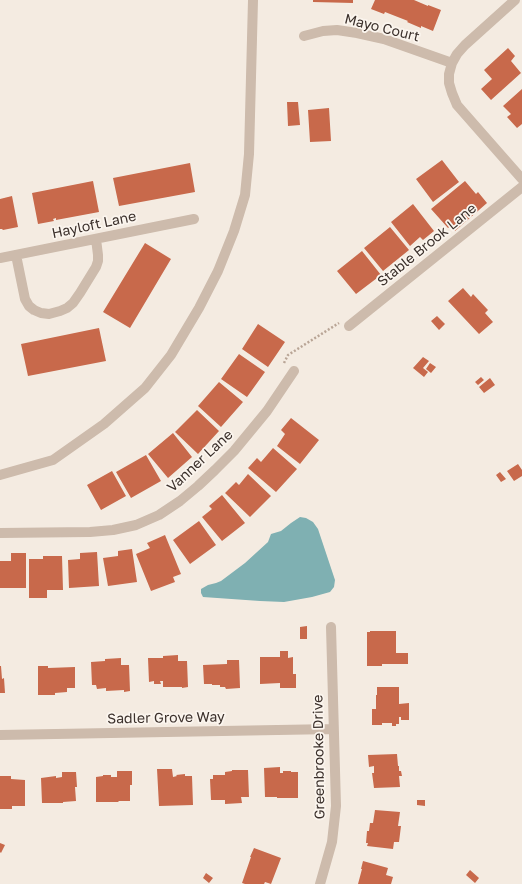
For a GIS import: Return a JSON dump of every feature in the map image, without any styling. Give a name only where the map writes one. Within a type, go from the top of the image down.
[{"type":"street","points":[[0,475],[53,460],[104,424],[145,388],[171,355],[199,308],[218,271],[234,231],[245,194],[249,154],[253,0]]},
{"type":"street","points":[[515,0],[457,54],[452,63],[450,83],[457,105],[522,179]]},
{"type":"street","name":"Mayo Court","points":[[304,36],[322,31],[338,30],[357,33],[384,40],[452,63]]},
{"type":"street","name":"Stable Brook Lane","points":[[350,326],[522,187]]},
{"type":"street","name":"Hayloft Lane","points":[[0,258],[194,219]]},
{"type":"street","points":[[16,255],[25,299],[29,306],[41,313],[49,314],[60,312],[68,308],[73,303],[96,267],[98,261],[96,239]]},
{"type":"street","name":"Vanner Lane","points":[[0,534],[114,530],[136,525],[158,515],[180,501],[198,486],[234,451],[268,411],[294,371]]},
{"type":"street","name":"Greenbrooke Drive","points":[[320,884],[332,842],[336,806],[331,627]]},
{"type":"street","name":"Sadler Grove Way","points":[[0,735],[333,729]]},
{"type":"path","points":[[294,371],[283,364],[288,355],[341,321],[350,326]]},
{"type":"water","points":[[300,517],[306,518],[313,522],[318,529],[335,580],[334,587],[330,592],[284,602],[203,597],[201,589],[221,581],[245,563],[268,542],[271,534],[281,531]]},
{"type":"building","points":[[313,0],[353,0],[353,3],[313,2]]},
{"type":"building","points":[[375,0],[414,0],[441,10],[433,31],[421,26],[421,28],[385,12],[384,14],[371,9]]},
{"type":"building","points":[[508,48],[515,56],[511,61],[521,73],[491,100],[481,89],[492,79],[484,70]]},
{"type":"building","points":[[522,89],[522,124],[517,128],[507,117],[511,114],[503,106]]},
{"type":"building","points":[[287,102],[298,102],[300,125],[288,126]]},
{"type":"building","points":[[329,108],[331,141],[310,142],[308,110]]},
{"type":"building","points":[[442,160],[459,182],[433,202],[416,179]]},
{"type":"building","points":[[190,163],[195,192],[119,206],[113,178]]},
{"type":"building","points":[[93,181],[99,212],[56,220],[56,218],[53,219],[54,221],[38,224],[32,193]]},
{"type":"building","points":[[465,181],[476,194],[478,192],[487,203],[455,231],[451,226],[448,228],[431,209]]},
{"type":"building","points":[[12,196],[18,227],[3,230],[0,229],[0,199]]},
{"type":"building","points":[[413,204],[434,231],[423,240],[420,237],[410,246],[391,222]]},
{"type":"building","points":[[390,227],[409,250],[383,271],[364,248]]},
{"type":"building","points":[[145,243],[171,259],[130,328],[103,312]]},
{"type":"building","points":[[362,251],[381,275],[356,294],[337,271]]},
{"type":"building","points":[[463,288],[471,297],[473,294],[488,310],[485,313],[493,322],[479,334],[448,301]]},
{"type":"building","points":[[437,316],[445,324],[439,330],[431,321]]},
{"type":"building","points":[[258,324],[285,342],[268,367],[242,349]]},
{"type":"building","points":[[99,328],[106,361],[28,376],[21,344]]},
{"type":"building","points":[[239,354],[265,372],[247,397],[221,379]]},
{"type":"building","points":[[423,357],[429,361],[423,368],[428,372],[424,377],[413,368]]},
{"type":"building","points":[[430,363],[436,367],[431,373],[426,369]]},
{"type":"building","points":[[481,377],[484,380],[478,385],[475,382]]},
{"type":"building","points":[[490,378],[495,385],[484,393],[479,387]]},
{"type":"building","points":[[219,382],[243,402],[221,427],[198,406]]},
{"type":"building","points":[[197,410],[219,431],[198,454],[175,432]]},
{"type":"building","points":[[291,418],[319,440],[300,464],[277,446],[285,434],[281,430]]},
{"type":"building","points":[[173,433],[192,457],[168,478],[148,454]]},
{"type":"building","points":[[273,448],[297,469],[276,492],[248,468],[257,458],[261,462]]},
{"type":"building","points":[[146,455],[161,481],[131,498],[116,472]]},
{"type":"building","points":[[518,464],[522,470],[522,476],[514,481],[507,471]]},
{"type":"building","points":[[112,471],[126,496],[101,510],[87,485]]},
{"type":"building","points":[[500,472],[506,479],[501,482],[496,475]]},
{"type":"building","points":[[248,474],[271,496],[250,517],[225,493],[236,482],[239,485]]},
{"type":"building","points":[[222,495],[245,523],[222,541],[202,517],[212,509],[209,506]]},
{"type":"building","points":[[199,521],[216,545],[190,564],[173,540]]},
{"type":"building","points":[[165,535],[181,574],[173,577],[175,582],[151,591],[136,554],[150,548],[147,543]]},
{"type":"building","points":[[132,549],[137,582],[108,586],[103,558],[118,556],[118,551]]},
{"type":"building","points":[[97,552],[99,586],[69,588],[68,560],[80,559],[80,553]]},
{"type":"building","points":[[11,553],[26,553],[26,588],[0,588],[0,561],[11,561]]},
{"type":"building","points":[[43,556],[62,556],[63,590],[47,590],[47,598],[29,598],[29,559],[43,559]]},
{"type":"building","points":[[307,626],[307,639],[300,639],[300,627]]},
{"type":"building","points":[[396,631],[396,653],[408,653],[408,664],[382,664],[382,666],[367,666],[367,632]]},
{"type":"building","points":[[280,651],[288,651],[288,658],[293,657],[293,674],[296,674],[296,688],[280,688],[280,683],[260,684],[260,657],[280,657]]},
{"type":"building","points":[[178,655],[178,661],[187,661],[188,687],[163,687],[163,681],[160,681],[161,684],[154,684],[154,681],[149,682],[148,658],[163,658],[163,656]]},
{"type":"building","points":[[121,658],[121,665],[129,665],[130,691],[106,691],[106,688],[97,689],[96,685],[92,685],[91,662]]},
{"type":"building","points":[[227,660],[239,660],[240,688],[226,689],[225,687],[220,687],[220,685],[204,684],[203,665],[227,664]]},
{"type":"building","points":[[0,666],[2,679],[4,678],[5,693],[0,693]]},
{"type":"building","points":[[38,666],[48,666],[48,668],[75,667],[75,688],[67,688],[67,692],[55,693],[55,695],[38,695]]},
{"type":"building","points":[[377,687],[399,687],[399,704],[409,703],[409,720],[401,720],[401,717],[399,717],[399,724],[396,724],[396,726],[392,726],[392,723],[372,725],[372,709],[376,709]]},
{"type":"building","points":[[397,754],[399,771],[401,771],[402,776],[399,776],[400,787],[374,788],[372,773],[374,773],[374,766],[369,767],[368,755]]},
{"type":"building","points":[[280,767],[280,773],[283,773],[283,771],[298,772],[298,798],[265,797],[264,768]]},
{"type":"building","points":[[157,769],[172,769],[173,777],[177,776],[176,775],[185,774],[185,776],[192,776],[193,805],[159,806]]},
{"type":"building","points":[[232,770],[248,770],[249,797],[241,797],[242,803],[225,804],[225,800],[211,800],[210,779],[213,779],[213,775],[225,775],[225,772]]},
{"type":"building","points":[[117,771],[132,771],[130,801],[96,802],[96,777],[111,775],[111,777],[117,777]]},
{"type":"building","points":[[62,772],[76,772],[76,801],[63,803],[42,803],[41,778],[56,776],[56,778],[62,777]]},
{"type":"building","points":[[0,776],[11,776],[11,779],[25,780],[25,806],[12,806],[12,809],[0,809]]},
{"type":"building","points":[[417,800],[425,800],[425,806],[417,805]]},
{"type":"building","points":[[375,810],[400,812],[398,826],[401,826],[399,842],[394,842],[393,849],[367,846],[367,831],[369,831],[370,823],[373,823]]},
{"type":"building","points":[[0,843],[5,845],[1,853],[0,852]]},
{"type":"building","points":[[254,848],[281,858],[271,884],[265,882],[264,884],[242,883]]},
{"type":"building","points":[[363,861],[388,868],[386,875],[393,877],[391,884],[358,884]]},
{"type":"building","points":[[470,870],[479,878],[475,883],[466,875]]},
{"type":"building","points":[[206,873],[213,878],[209,883],[203,878]]}]
